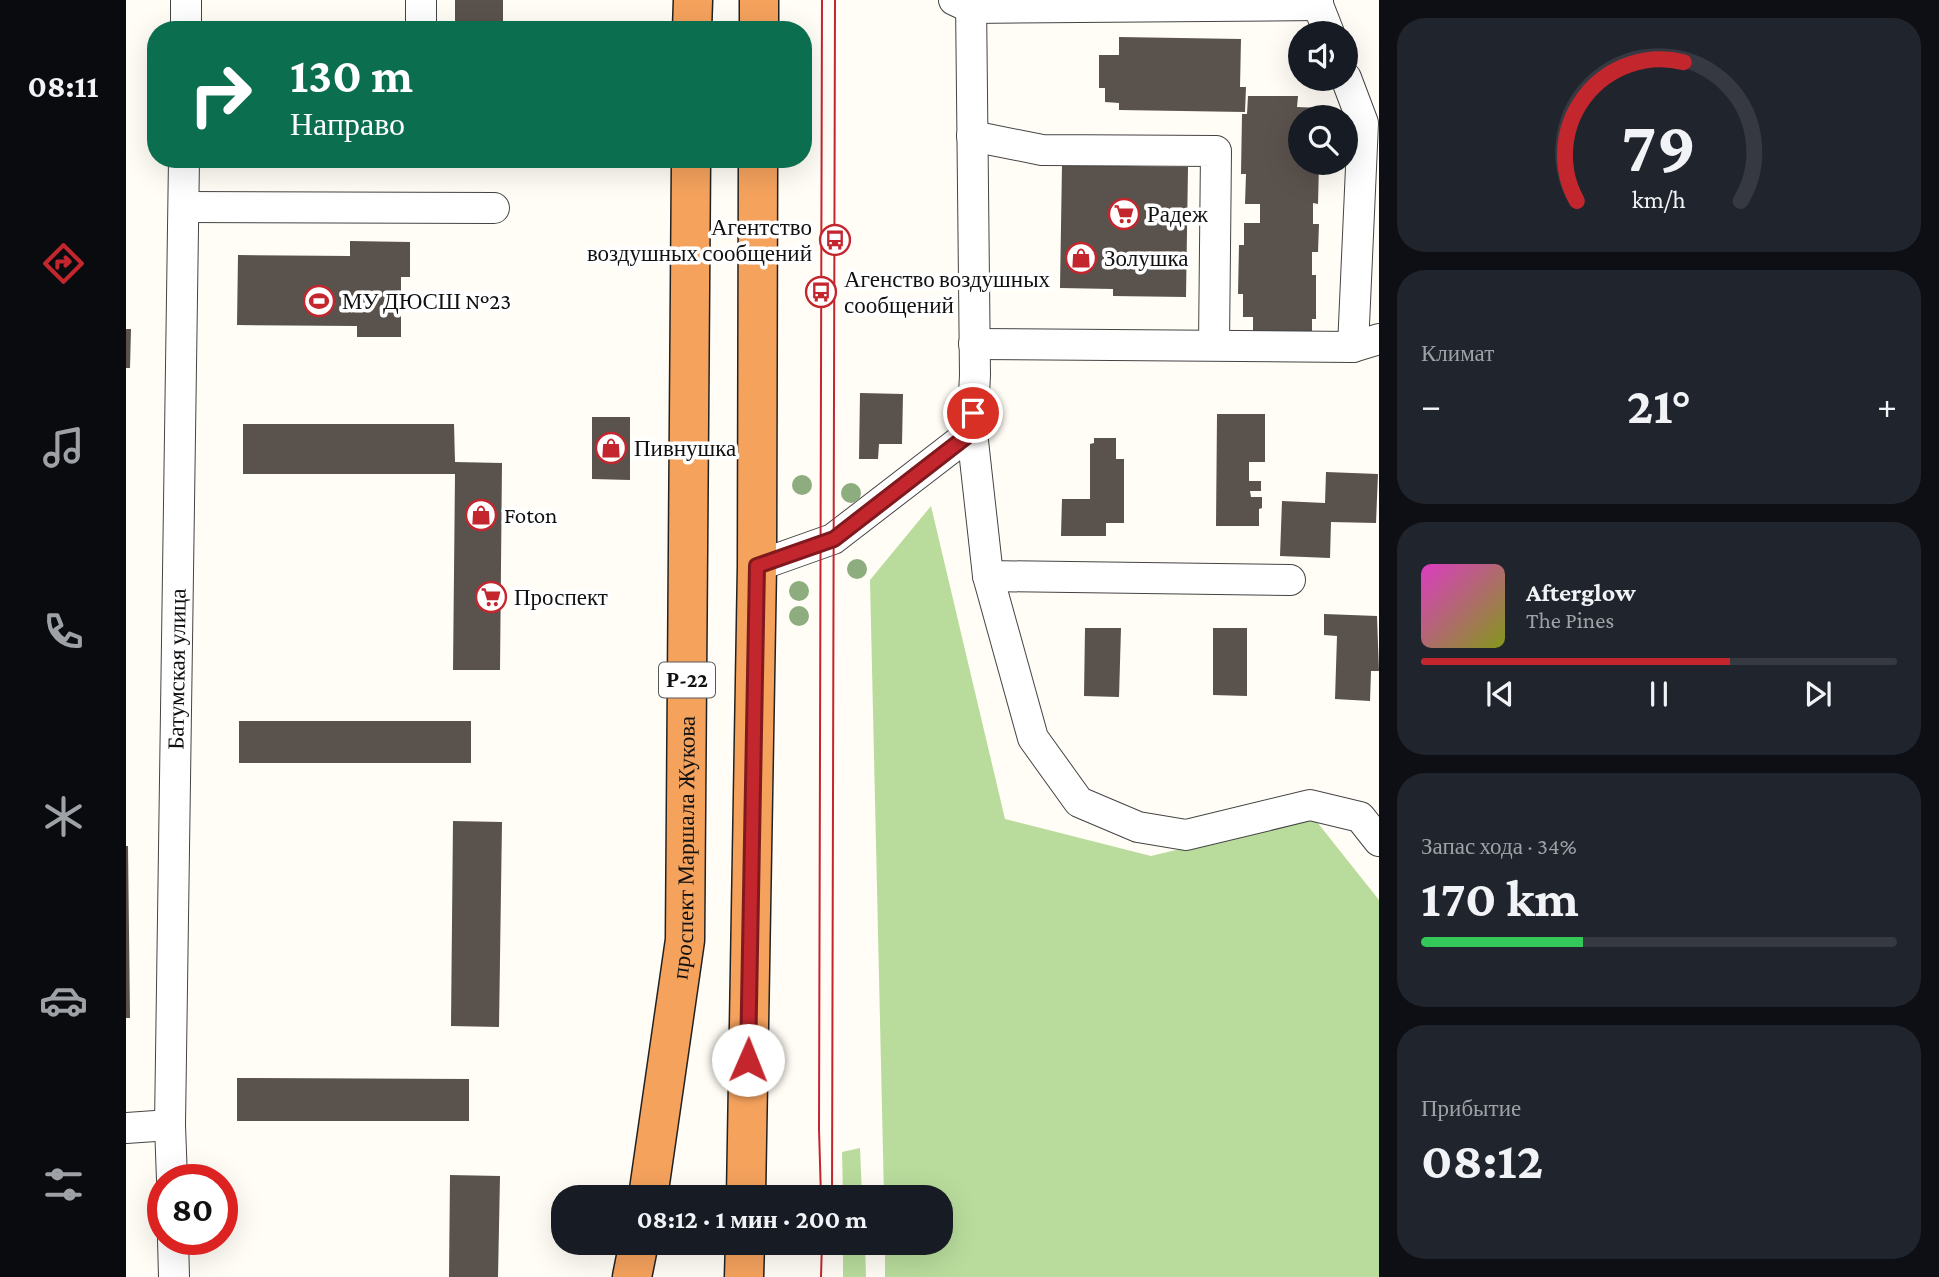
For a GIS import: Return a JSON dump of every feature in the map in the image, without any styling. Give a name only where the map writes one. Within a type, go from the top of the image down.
[{"type":"highway","points":[[692,21],[693,0]]},
{"type":"highway","points":[[759,0],[759,21]]},
{"type":"highway","name":"проспект Маршала Жукова","points":[[650,1185],[685,940],[691,168]]},
{"type":"highway","points":[[746,1185],[757,566],[758,168]]},
{"type":"highway","points":[[632,1277],[636,1255]]},
{"type":"highway","points":[[744,1277],[745,1255]]},
{"type":"street","points":[[186,21],[187,0]]},
{"type":"street","points":[[421,0],[421,21]]},
{"type":"street","points":[[1325,21],[1318,2],[965,3],[972,136],[972,432],[988,576],[1033,738],[1079,802],[1138,827],[1186,835],[1310,805],[1360,817],[1379,841]]},
{"type":"street","points":[[974,344],[1366,343],[1363,122],[1351,91]]},
{"type":"street","points":[[972,136],[1042,150],[1216,151],[1214,345]]},
{"type":"street","name":"Батумская улица","points":[[171,1164],[184,168]]},
{"type":"street","points":[[184,207],[494,208]]},
{"type":"street","points":[[757,566],[834,539],[972,432]]},
{"type":"street","points":[[988,576],[1290,580]]},
{"type":"street","points":[[126,1128],[170,1125]]},
{"type":"street","points":[[173,1255],[174,1277]]},
{"type":"green space","points":[[931,506],[1005,819],[1151,856],[1313,817],[1379,900],[1379,1277],[885,1277],[885,1255],[953,1255],[953,1185],[884,1185],[870,580]]},
{"type":"green space","points":[[860,1148],[862,1185],[843,1185],[842,1152]]},
{"type":"green space","points":[[843,1255],[865,1255],[866,1277],[843,1277]]},
{"type":"building","points":[[455,0],[503,0],[503,21],[455,21]]},
{"type":"building","points":[[1119,37],[1241,39],[1240,87],[1246,87],[1245,112],[1119,110],[1119,103],[1105,102],[1105,88],[1099,88],[1099,55],[1119,55]]},
{"type":"building","points":[[1248,96],[1298,96],[1297,105],[1288,105],[1288,175],[1319,175],[1318,204],[1313,203],[1313,224],[1319,224],[1318,252],[1312,252],[1312,275],[1316,275],[1316,319],[1312,319],[1312,332],[1253,331],[1253,317],[1243,317],[1243,294],[1238,294],[1239,245],[1244,245],[1244,223],[1260,223],[1260,204],[1245,204],[1246,174],[1241,174],[1242,114],[1247,114]]},
{"type":"building","name":"Радеж","points":[[1062,165],[1188,167],[1186,297],[1113,296],[1113,289],[1060,288]]},
{"type":"building","name":"МУ ДЮСШ №23","points":[[350,241],[410,242],[410,277],[401,277],[401,337],[357,337],[357,326],[237,325],[238,255],[350,256]]},
{"type":"building","points":[[126,329],[131,329],[130,368],[126,368]]},
{"type":"building","points":[[860,393],[903,394],[902,444],[879,444],[878,459],[859,459]]},
{"type":"building","points":[[1217,414],[1265,414],[1265,462],[1249,462],[1249,481],[1261,481],[1261,491],[1250,491],[1251,497],[1262,497],[1259,526],[1216,526]]},
{"type":"building","name":"Пивнушка","points":[[592,417],[630,417],[630,480],[592,479]]},
{"type":"building","points":[[243,424],[454,424],[455,462],[502,463],[500,670],[453,670],[455,474],[243,474]]},
{"type":"building","points":[[1094,438],[1116,438],[1116,459],[1124,459],[1124,523],[1106,523],[1106,536],[1061,536],[1062,499],[1090,499],[1090,444],[1094,443]]},
{"type":"building","points":[[1326,472],[1378,474],[1376,523],[1331,522],[1330,558],[1280,556],[1282,501],[1325,503]]},
{"type":"building","points":[[1324,614],[1377,616],[1379,671],[1371,671],[1370,701],[1335,699],[1337,636],[1324,635]]},
{"type":"building","points":[[1085,628],[1121,628],[1119,697],[1084,696]]},
{"type":"building","points":[[1213,628],[1247,628],[1247,696],[1213,695]]},
{"type":"building","points":[[239,721],[471,721],[471,763],[239,763]]},
{"type":"building","points":[[453,821],[502,822],[499,1027],[451,1026]]},
{"type":"building","points":[[128,846],[130,1018],[126,1018]]},
{"type":"building","points":[[237,1078],[469,1079],[469,1121],[237,1121]]},
{"type":"building","points":[[450,1175],[500,1176],[498,1277],[449,1277]]},
{"type":"tram line","points":[[821,1185],[822,0]]},
{"type":"tram line","points":[[832,1185],[835,0]]},
{"type":"tram line","points":[[821,1277],[822,1255]]},
{"type":"place","name":"Радеж","points":[[1124,214]]},
{"type":"place","name":"Агентство воздушных сообщений","points":[[835,240]]},
{"type":"place","name":"Золушка","points":[[1081,258]]},
{"type":"place","name":"Агенство воздушных сообщений","points":[[821,292]]},
{"type":"place","name":"МУ ДЮСШ №23","points":[[319,301]]},
{"type":"place","name":"Пивнушка","points":[[611,448]]},
{"type":"place","name":"Foton","points":[[481,515]]},
{"type":"place","name":"Проспект","points":[[491,597]]},
{"type":"route","points":[[748,1060],[757,566],[834,539],[972,432],[973,413]]}]
